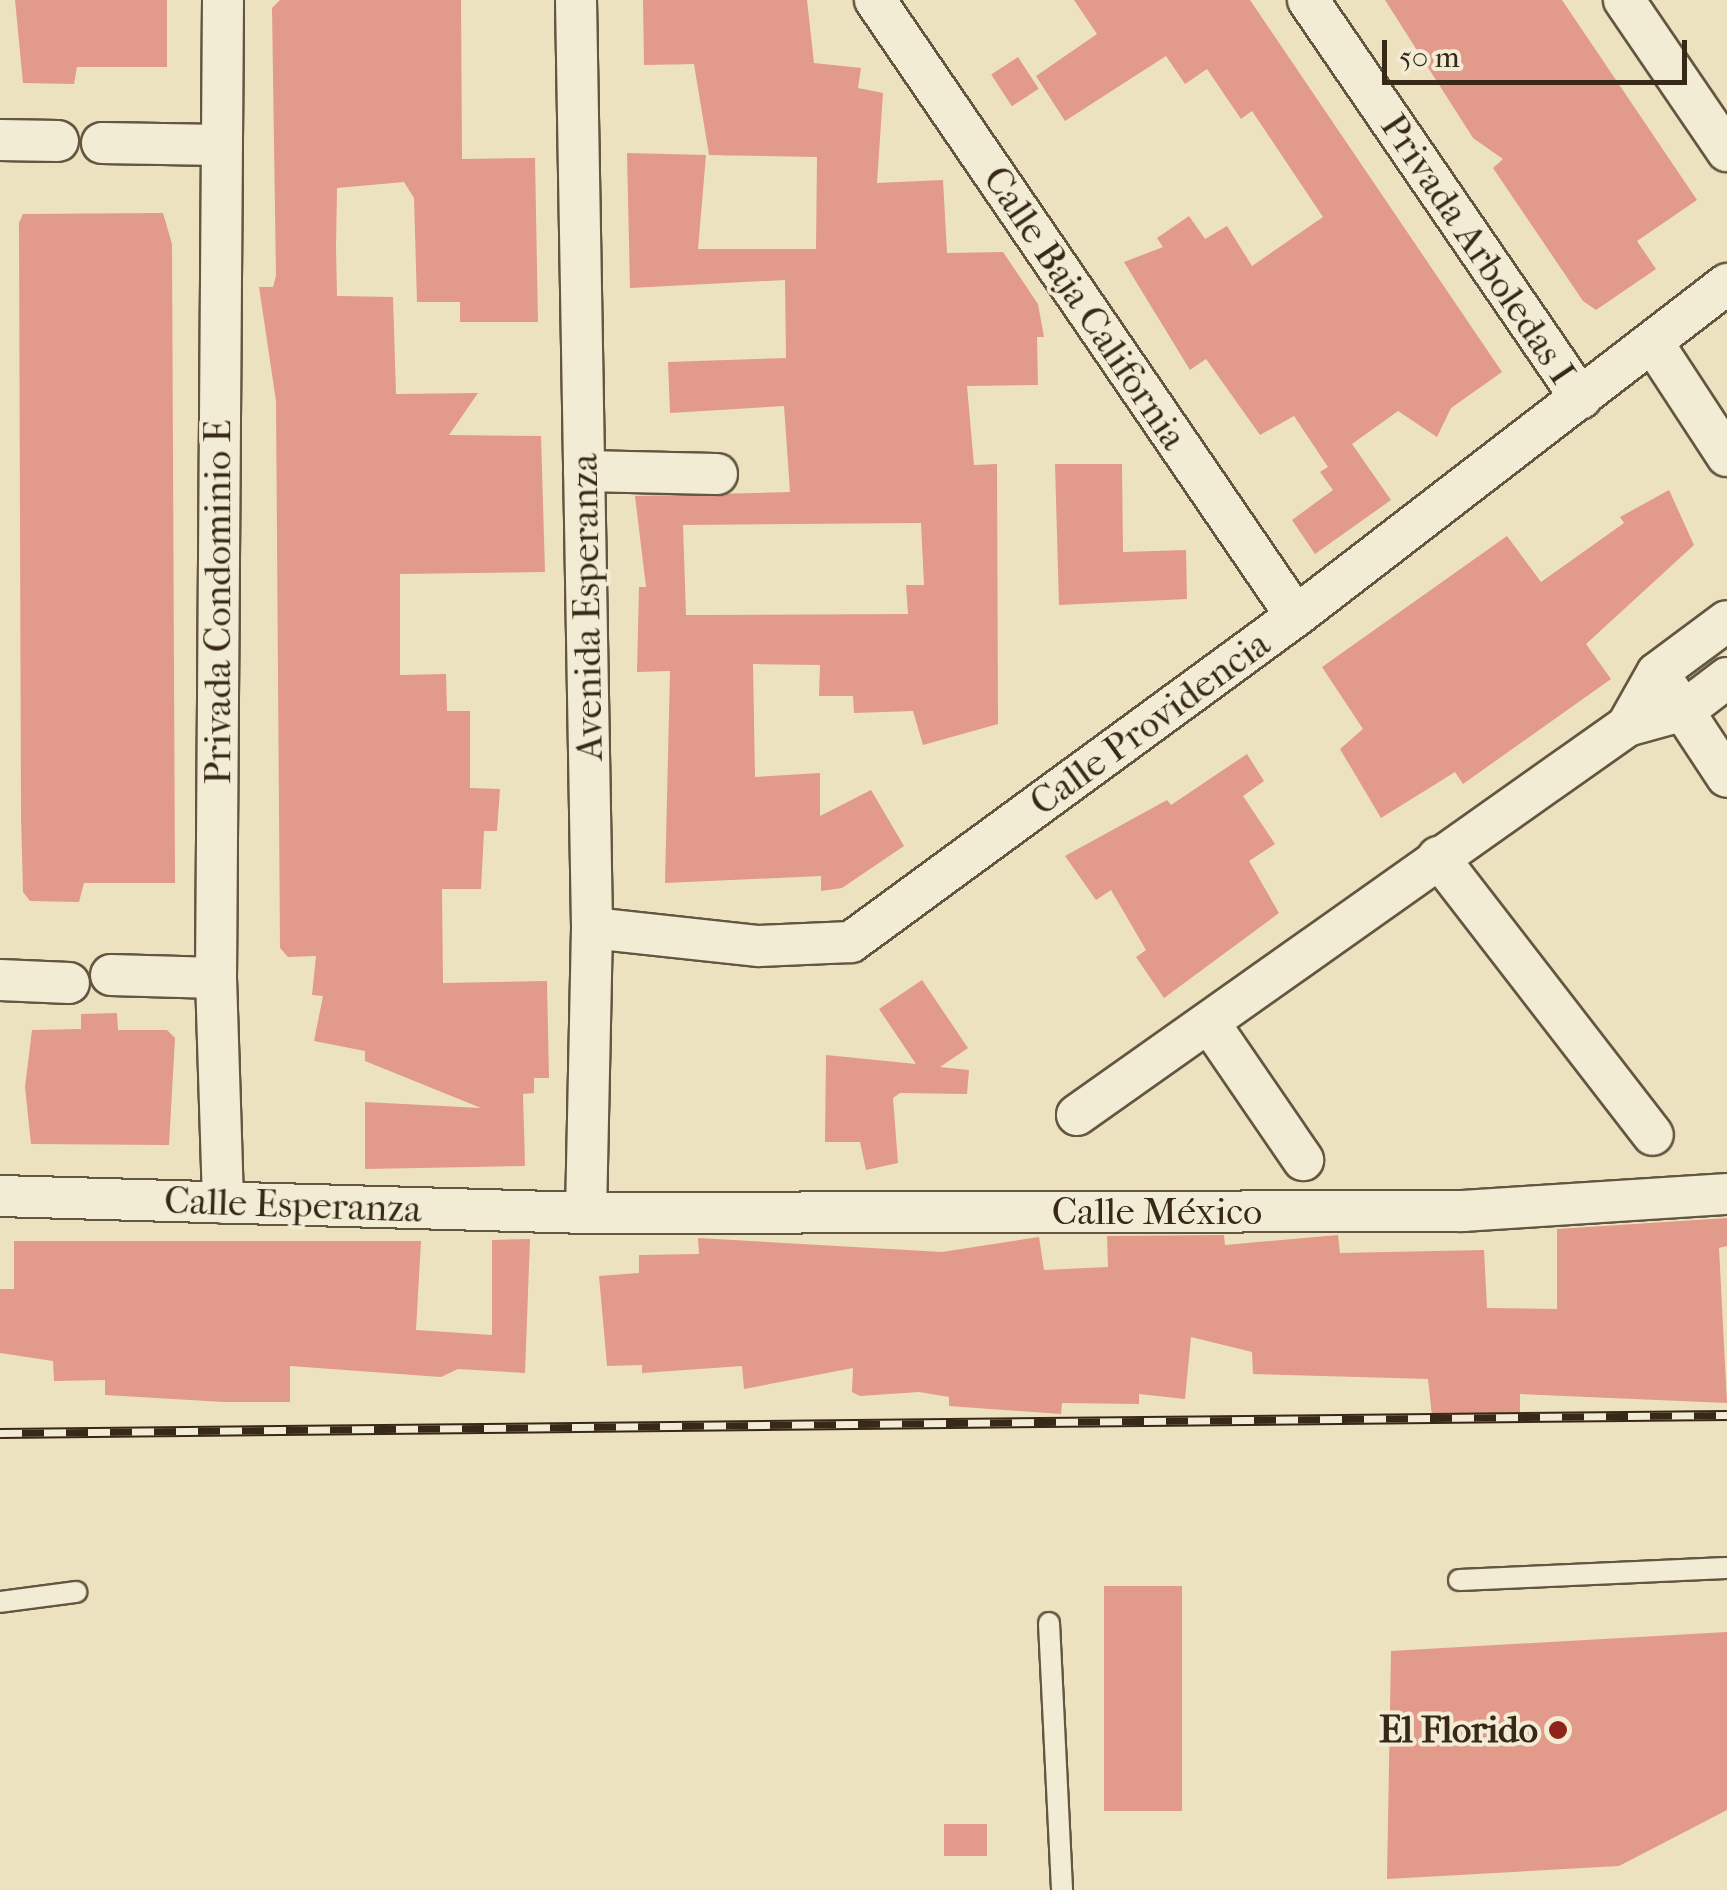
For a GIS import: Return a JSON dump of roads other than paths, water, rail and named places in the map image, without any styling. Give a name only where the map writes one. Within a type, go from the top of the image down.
[{"type":"street","name":"Privada Condominio E","points":[[223,0],[216,978],[223,1203]]},
{"type":"street","name":"Avenida Esperanza","points":[[576,0],[592,928],[586,1213]]},
{"type":"street","name":"Calle Baja California","points":[[875,0],[1296,616]]},
{"type":"street","name":"Privada Arboledas I","points":[[1308,0],[1581,399]]},
{"type":"street","points":[[1624,0],[1727,152]]},
{"type":"street","points":[[0,140],[58,141]]},
{"type":"street","points":[[102,143],[220,145]]},
{"type":"street","name":"Calle Providencia","points":[[592,928],[760,946],[851,942],[1296,616],[1727,284]]},
{"type":"street","points":[[1653,343],[1727,456]]},
{"type":"street","points":[[584,470],[718,474]]},
{"type":"street","points":[[1627,726],[1657,674],[1727,621]]},
{"type":"street","points":[[1657,674],[1727,777]]},
{"type":"street","points":[[1077,1116],[1210,1024],[1438,856],[1627,726],[1685,710],[1727,678]]},
{"type":"street","points":[[1438,856],[1653,1135]]},
{"type":"street","points":[[111,975],[216,978]]},
{"type":"street","points":[[0,980],[69,983]]},
{"type":"street","points":[[1210,1024],[1303,1160]]},
{"type":"street","name":"Calle México","points":[[586,1213],[1463,1211],[1727,1194]]},
{"type":"street","name":"Calle Esperanza","points":[[0,1196],[586,1213]]},
{"type":"lane","points":[[1459,1580],[1727,1568]]},
{"type":"lane","points":[[0,1602],[76,1592]]},
{"type":"lane","points":[[1049,1623],[1062,1890]]},
{"type":"railway","points":[[0,1433],[1727,1415]]},
{"type":"place","name":"El Florido","points":[[1558,1730]]}]
